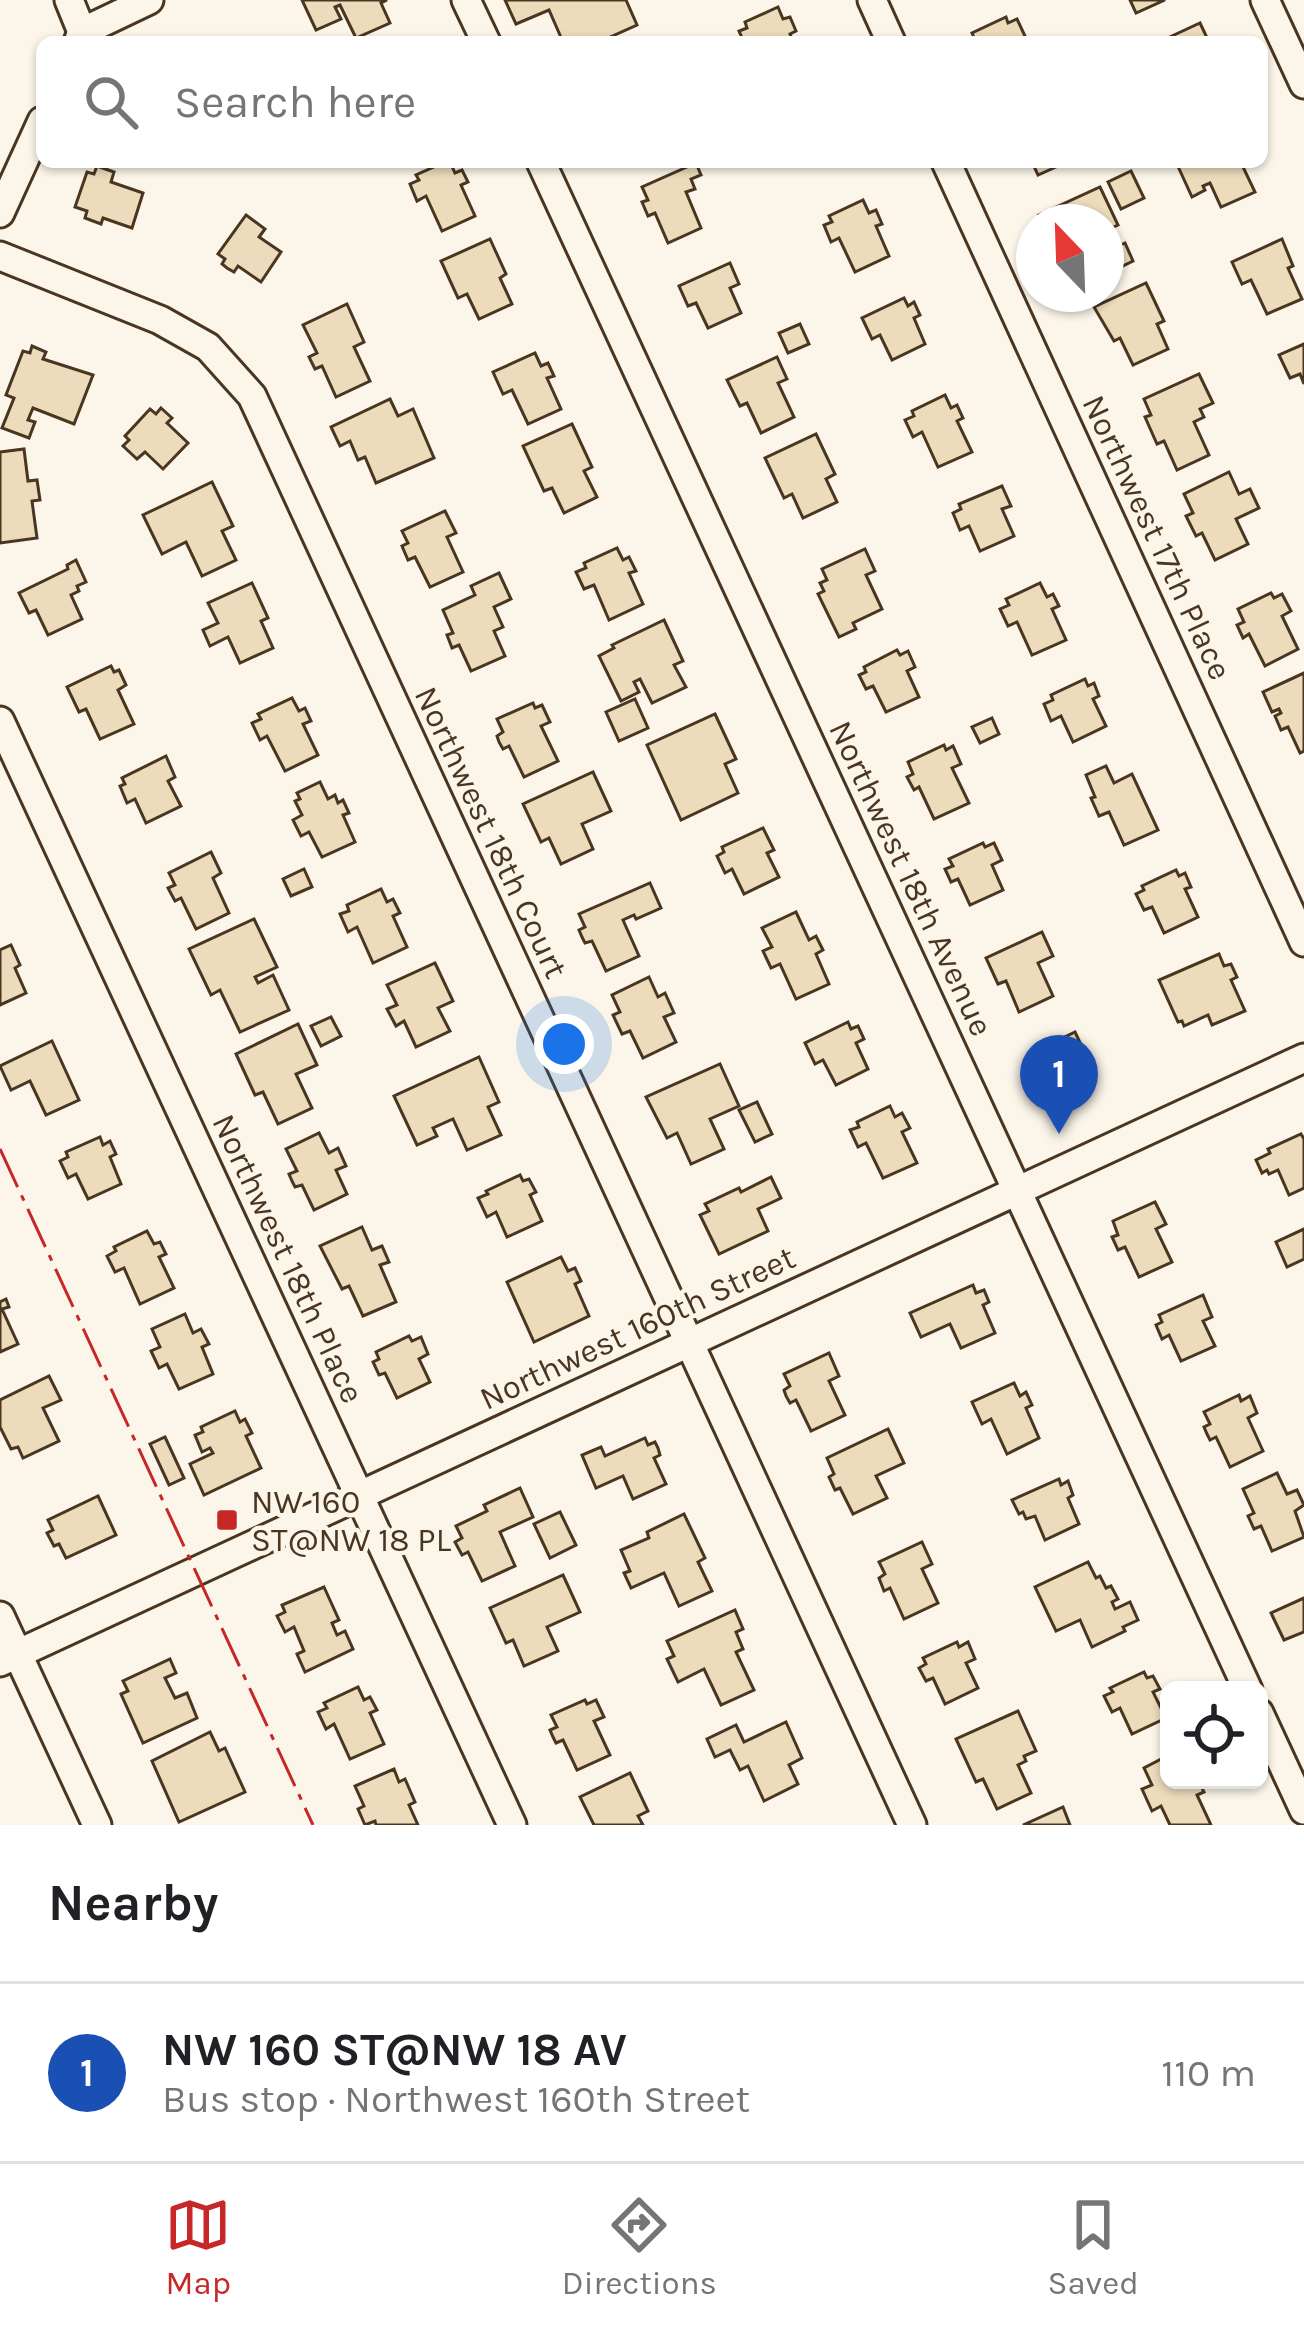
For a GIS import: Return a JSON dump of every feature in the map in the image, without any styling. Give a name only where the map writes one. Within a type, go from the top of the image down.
[{"type":"street","points":[[69,0],[80,36]]},
{"type":"street","points":[[82,36],[149,0]]},
{"type":"street","points":[[466,0],[483,36]]},
{"type":"street","points":[[872,0],[888,36]]},
{"type":"street","points":[[1265,0],[1304,84]]},
{"type":"street","points":[[0,213],[36,134]]},
{"type":"street","name":"Northwest 18th Avenue","points":[[544,168],[1244,1681]]},
{"type":"street","name":"Northwest 17th Place","points":[[949,168],[1304,942]]},
{"type":"street","name":"Northwest 18th Court","points":[[0,256],[160,320],[208,347],[252,397],[912,1825]]},
{"type":"street","name":"Northwest 18th Place","points":[[0,721],[512,1825]]},
{"type":"street","name":"Northwest 160th Street","points":[[9,1658],[1304,1058]]},
{"type":"street","points":[[0,1616],[9,1658],[97,1825]]},
{"type":"street","points":[[1268,1732],[1304,1810]]},
{"type":"building","points":[[302,0],[387,0],[381,3],[390,23],[361,36],[355,36],[340,5],[335,7],[341,19],[316,30]]},
{"type":"building","points":[[505,0],[626,0],[637,25],[612,36],[560,36],[549,10],[516,24]]},
{"type":"building","points":[[1130,0],[1165,0],[1136,13]]},
{"type":"building","points":[[778,7],[796,31],[791,36],[741,36],[745,22]]},
{"type":"building","points":[[1006,17],[1008,23],[1017,19],[1025,36],[973,36]]},
{"type":"building","points":[[1200,23],[1206,36],[1172,36]]},
{"type":"building","points":[[96,168],[114,172],[111,182],[143,193],[132,228],[103,218],[101,224],[85,218],[87,211],[75,207],[87,172],[94,174]]},
{"type":"building","points":[[432,168],[462,170],[468,182],[461,185],[475,216],[442,231],[426,196],[417,201],[410,184],[419,180],[416,175]]},
{"type":"building","points":[[685,168],[698,168],[701,175],[691,179],[695,189],[686,192],[701,228],[668,243],[655,213],[648,216],[642,187]]},
{"type":"building","points":[[1179,168],[1243,168],[1255,192],[1221,207],[1210,183],[1192,197]]},
{"type":"building","points":[[1131,171],[1144,198],[1124,208],[1108,182]]},
{"type":"building","points":[[1100,187],[1108,204],[1063,204]]},
{"type":"building","points":[[863,200],[869,213],[876,210],[882,224],[876,226],[889,256],[855,272],[839,238],[831,242],[824,225],[832,222],[829,216]]},
{"type":"building","points":[[246,215],[265,229],[259,237],[281,252],[261,282],[238,266],[234,272],[227,268],[218,254]]},
{"type":"building","points":[[490,239],[506,274],[500,278],[512,304],[479,319],[467,294],[458,298],[441,261]]},
{"type":"building","points":[[1282,239],[1302,299],[1267,314],[1251,280],[1242,284],[1232,262]]},
{"type":"building","points":[[1125,243],[1133,261],[1124,265]]},
{"type":"building","points":[[730,263],[739,284],[730,288],[741,313],[708,328],[696,303],[688,306],[679,286]]},
{"type":"building","points":[[1146,283],[1164,321],[1157,324],[1168,349],[1133,365],[1120,338],[1114,341],[1097,312],[1124,312],[1124,293]]},
{"type":"building","points":[[904,298],[908,306],[914,302],[920,315],[914,318],[925,344],[892,360],[880,335],[872,339],[862,318]]},
{"type":"building","points":[[347,304],[364,342],[354,347],[370,381],[336,397],[322,366],[315,369],[309,357],[317,353],[303,325]]},
{"type":"building","points":[[800,324],[809,344],[788,353],[779,333]]},
{"type":"building","points":[[1304,344],[1304,384],[1300,374],[1290,378],[1279,355]]},
{"type":"building","points":[[32,346],[46,352],[43,359],[93,375],[74,424],[33,408],[28,420],[35,422],[29,438],[2,428],[14,398],[6,395],[23,351],[30,353]]},
{"type":"building","points":[[535,353],[541,366],[548,363],[554,376],[547,378],[561,409],[528,424],[512,390],[503,394],[493,372]]},
{"type":"building","points":[[777,357],[787,379],[778,383],[794,417],[761,433],[747,403],[740,406],[727,380]]},
{"type":"building","points":[[1199,374],[1213,403],[1200,409],[1204,417],[1194,422],[1209,455],[1177,470],[1164,441],[1157,444],[1145,417],[1151,415],[1144,399]]},
{"type":"building","points":[[945,395],[951,408],[957,405],[963,418],[957,421],[972,452],[938,467],[922,432],[913,437],[905,420],[914,416],[912,411]]},
{"type":"building","points":[[390,399],[398,416],[413,409],[434,458],[376,483],[365,457],[358,460],[350,441],[340,446],[331,427]]},
{"type":"building","points":[[161,408],[172,418],[167,423],[188,443],[163,469],[145,452],[137,459],[123,446],[129,440],[125,436],[150,409],[156,414]]},
{"type":"building","points":[[572,424],[592,467],[584,471],[597,497],[564,513],[552,488],[544,491],[523,446]]},
{"type":"building","points":[[816,434],[835,474],[826,479],[837,502],[803,518],[792,494],[784,498],[765,458]]},
{"type":"building","points":[[24,449],[28,481],[37,480],[40,500],[32,501],[37,538],[0,543],[0,452]]},
{"type":"building","points":[[1229,472],[1239,494],[1250,489],[1259,508],[1236,519],[1248,544],[1215,560],[1202,533],[1196,536],[1186,516],[1193,513],[1184,494]]},
{"type":"building","points":[[212,482],[233,526],[222,531],[236,560],[202,576],[186,542],[162,554],[143,515]]},
{"type":"building","points":[[1002,486],[1011,506],[1002,509],[1014,536],[980,551],[969,526],[960,530],[953,513],[961,509],[959,504]]},
{"type":"building","points":[[445,511],[456,533],[447,537],[463,572],[430,587],[415,557],[408,560],[402,531]]},
{"type":"building","points":[[617,548],[636,571],[629,573],[643,604],[609,620],[594,585],[584,589],[576,572],[586,568],[584,563]]},
{"type":"building","points":[[865,549],[875,571],[866,575],[882,609],[853,623],[856,629],[839,637],[818,594],[824,591],[820,583],[827,580],[822,569]]},
{"type":"building","points":[[76,560],[86,582],[71,595],[82,619],[48,635],[36,610],[29,613],[19,593],[68,569]]},
{"type":"building","points":[[499,573],[511,599],[494,607],[503,627],[494,631],[505,656],[471,671],[459,645],[452,648],[447,635],[453,633],[443,610],[475,595],[471,586]]},
{"type":"building","points":[[252,583],[268,618],[261,621],[273,648],[240,663],[228,637],[210,646],[203,630],[218,623],[208,603]]},
{"type":"building","points":[[1040,583],[1059,606],[1052,609],[1066,640],[1032,655],[1017,622],[1008,626],[1000,609],[1009,605],[1006,599]]},
{"type":"building","points":[[1271,593],[1274,598],[1282,594],[1291,611],[1282,616],[1298,649],[1265,666],[1249,634],[1243,638],[1237,625],[1244,622],[1238,609]]},
{"type":"building","points":[[664,620],[683,661],[674,665],[686,687],[652,703],[640,679],[634,682],[639,692],[621,701],[599,656]]},
{"type":"building","points":[[897,650],[900,655],[908,651],[915,667],[907,671],[919,697],[886,712],[873,686],[866,689],[859,675],[866,672],[864,667]]},
{"type":"building","points":[[111,666],[114,672],[119,670],[126,685],[118,690],[134,724],[100,739],[86,709],[79,712],[67,687]]},
{"type":"building","points":[[1304,673],[1304,751],[1300,753],[1288,727],[1281,730],[1275,716],[1281,713],[1279,709],[1272,712],[1263,692]]},
{"type":"building","points":[[1085,679],[1088,686],[1094,683],[1099,696],[1093,699],[1106,726],[1073,742],[1061,716],[1051,721],[1044,704],[1053,700],[1051,695]]},
{"type":"building","points":[[292,698],[299,711],[305,708],[311,721],[303,724],[318,755],[285,771],[267,736],[260,740],[252,723],[261,719],[258,714]]},
{"type":"building","points":[[635,699],[648,728],[619,741],[606,712]]},
{"type":"building","points":[[533,703],[535,708],[542,705],[550,722],[541,726],[558,761],[524,777],[509,746],[503,749],[499,742],[497,736],[503,732],[497,719]]},
{"type":"building","points":[[715,714],[736,759],[725,764],[738,793],[681,820],[647,745]]},
{"type":"building","points":[[992,718],[999,734],[980,743],[972,727]]},
{"type":"building","points":[[944,745],[946,750],[953,746],[961,764],[952,768],[969,803],[934,819],[919,787],[914,790],[907,777],[913,774],[908,762]]},
{"type":"building","points":[[166,756],[175,777],[168,781],[181,806],[146,823],[135,799],[127,803],[122,778]]},
{"type":"building","points":[[1106,766],[1114,783],[1132,774],[1158,830],[1124,845],[1109,812],[1099,816],[1086,775]]},
{"type":"building","points":[[593,772],[611,811],[582,824],[593,849],[561,864],[549,838],[541,842],[523,804]]},
{"type":"building","points":[[320,782],[328,799],[335,795],[338,803],[343,800],[349,813],[343,815],[355,842],[322,857],[309,832],[301,836],[293,820],[302,815],[295,801],[300,799],[297,793]]},
{"type":"building","points":[[763,828],[774,850],[767,853],[779,877],[744,894],[732,869],[725,873],[717,856],[724,852],[722,847]]},
{"type":"building","points":[[983,843],[985,847],[994,843],[1002,860],[992,865],[1003,890],[970,905],[958,879],[951,882],[945,869],[953,866],[949,859]]},
{"type":"building","points":[[211,852],[221,873],[213,878],[229,913],[196,929],[181,898],[175,901],[168,888],[175,885],[169,873]]},
{"type":"building","points":[[304,869],[312,887],[291,896],[283,879]]},
{"type":"building","points":[[1176,870],[1179,876],[1185,873],[1191,887],[1185,889],[1198,917],[1164,933],[1152,907],[1144,910],[1136,894],[1144,890],[1142,886]]},
{"type":"building","points":[[650,883],[661,908],[623,920],[639,956],[606,971],[592,941],[585,943],[582,937],[579,930],[585,927],[579,914]]},
{"type":"building","points":[[381,889],[400,913],[393,916],[407,947],[373,963],[357,927],[348,932],[340,914],[349,911],[347,905]]},
{"type":"building","points":[[796,912],[809,940],[816,936],[823,950],[816,954],[829,984],[796,999],[780,964],[771,968],[763,951],[772,947],[762,928]]},
{"type":"building","points":[[254,919],[277,967],[255,977],[258,983],[273,975],[289,1010],[240,1032],[220,990],[211,995],[189,949]]},
{"type":"building","points":[[1042,932],[1053,956],[1038,963],[1053,996],[1019,1012],[1006,981],[998,984],[986,958]]},
{"type":"building","points":[[11,945],[26,993],[0,1005],[0,950]]},
{"type":"building","points":[[1219,954],[1237,977],[1231,980],[1245,1011],[1212,1025],[1208,1015],[1184,1026],[1159,980]]},
{"type":"building","points":[[435,963],[453,1001],[438,1008],[450,1031],[416,1047],[404,1021],[396,1026],[387,1009],[397,1005],[387,985]]},
{"type":"building","points":[[649,977],[658,997],[665,993],[674,1013],[664,1017],[676,1042],[643,1058],[630,1031],[622,1034],[613,1015],[620,1012],[612,995]]},
{"type":"building","points":[[331,1017],[341,1036],[321,1046],[311,1026]]},
{"type":"building","points":[[848,1022],[851,1029],[858,1026],[864,1039],[856,1043],[868,1069],[836,1085],[823,1060],[815,1064],[805,1043]]},
{"type":"building","points":[[298,1024],[317,1065],[296,1074],[312,1108],[278,1124],[263,1092],[255,1095],[236,1054]]},
{"type":"building","points":[[1075,1032],[1085,1053],[1076,1058],[1088,1082],[1055,1098],[1043,1072],[1037,1074],[1028,1055]]},
{"type":"building","points":[[52,1041],[79,1100],[46,1115],[30,1081],[11,1090],[0,1066]]},
{"type":"building","points":[[479,1057],[499,1102],[488,1107],[501,1135],[467,1150],[453,1119],[433,1128],[437,1136],[417,1145],[394,1096]]},
{"type":"building","points":[[720,1064],[739,1106],[710,1119],[724,1149],[691,1164],[677,1133],[667,1138],[646,1097]]},
{"type":"building","points":[[757,1102],[772,1134],[755,1142],[739,1110]]},
{"type":"building","points":[[890,1106],[895,1117],[902,1113],[910,1128],[902,1132],[917,1163],[883,1178],[866,1143],[858,1147],[850,1130]]},
{"type":"building","points":[[319,1133],[329,1153],[338,1148],[346,1166],[336,1170],[347,1194],[314,1210],[302,1185],[295,1187],[292,1181],[289,1174],[297,1171],[286,1149]]},
{"type":"building","points":[[1301,1134],[1304,1188],[1289,1195],[1278,1170],[1262,1173],[1256,1160]]},
{"type":"building","points":[[100,1137],[103,1145],[110,1141],[116,1154],[110,1157],[121,1184],[88,1199],[76,1174],[68,1178],[60,1161],[68,1157],[66,1152]]},
{"type":"building","points":[[520,1175],[523,1181],[529,1179],[536,1192],[530,1195],[542,1221],[507,1237],[496,1212],[487,1217],[478,1198]]},
{"type":"building","points":[[771,1177],[781,1198],[758,1209],[768,1231],[719,1254],[700,1215],[709,1211],[705,1204]]},
{"type":"building","points":[[1155,1202],[1166,1224],[1156,1229],[1172,1262],[1139,1277],[1125,1247],[1118,1250],[1112,1237],[1118,1235],[1113,1221]]},
{"type":"building","points":[[362,1227],[372,1250],[382,1246],[389,1262],[380,1265],[396,1302],[363,1316],[349,1286],[342,1289],[320,1246]]},
{"type":"building","points":[[1304,1229],[1304,1259],[1287,1267],[1276,1242]]},
{"type":"building","points":[[147,1231],[166,1254],[159,1257],[174,1288],[140,1304],[124,1268],[115,1272],[107,1256],[116,1251],[114,1247]]},
{"type":"building","points":[[561,1257],[568,1271],[575,1268],[581,1281],[575,1284],[589,1316],[534,1342],[507,1282]]},
{"type":"building","points":[[973,1285],[976,1293],[984,1290],[989,1302],[983,1305],[995,1333],[961,1348],[950,1324],[921,1337],[910,1313]]},
{"type":"building","points":[[1203,1295],[1212,1317],[1203,1321],[1215,1346],[1181,1361],[1169,1335],[1162,1339],[1156,1325],[1162,1322],[1159,1315]]},
{"type":"building","points":[[6,1299],[9,1307],[2,1309],[18,1344],[0,1352],[0,1302]]},
{"type":"building","points":[[185,1314],[193,1333],[201,1329],[209,1344],[202,1347],[213,1374],[179,1389],[167,1364],[159,1368],[151,1351],[160,1347],[152,1329]]},
{"type":"building","points":[[409,1336],[412,1341],[421,1337],[428,1354],[419,1359],[430,1382],[397,1398],[385,1373],[379,1375],[373,1362],[379,1359],[376,1352]]},
{"type":"building","points":[[829,1353],[839,1376],[829,1381],[845,1415],[811,1431],[796,1400],[790,1403],[786,1396],[784,1390],[790,1386],[784,1374]]},
{"type":"building","points":[[49,1376],[61,1400],[43,1408],[59,1441],[23,1458],[18,1447],[11,1449],[0,1427],[0,1400]]},
{"type":"building","points":[[1014,1383],[1032,1405],[1026,1408],[1039,1438],[1007,1454],[991,1419],[982,1424],[972,1402]]},
{"type":"building","points":[[1239,1395],[1241,1401],[1250,1396],[1257,1413],[1248,1418],[1263,1451],[1230,1467],[1216,1437],[1210,1440],[1207,1434],[1204,1427],[1210,1424],[1204,1412]]},
{"type":"building","points":[[235,1411],[252,1433],[246,1436],[261,1468],[204,1495],[190,1464],[213,1453],[210,1448],[202,1452],[195,1435],[203,1432],[201,1427]]},
{"type":"building","points":[[888,1429],[904,1463],[876,1476],[887,1498],[853,1514],[840,1488],[835,1490],[827,1458]]},
{"type":"building","points":[[165,1437],[184,1478],[169,1485],[150,1444]]},
{"type":"building","points":[[645,1438],[648,1445],[655,1442],[658,1448],[660,1455],[654,1458],[666,1484],[633,1499],[623,1476],[596,1488],[582,1455],[601,1447],[605,1456]]},
{"type":"building","points":[[1277,1473],[1287,1494],[1297,1490],[1304,1505],[1295,1511],[1304,1537],[1272,1551],[1261,1526],[1254,1529],[1248,1516],[1254,1513],[1243,1489]]},
{"type":"building","points":[[1059,1479],[1061,1485],[1068,1481],[1073,1495],[1068,1498],[1079,1524],[1045,1540],[1035,1516],[1026,1519],[1012,1500]]},
{"type":"building","points":[[520,1488],[533,1517],[500,1532],[515,1566],[482,1581],[468,1552],[462,1555],[455,1542],[462,1538],[456,1526],[487,1511],[484,1505]]},
{"type":"building","points":[[98,1496],[116,1535],[66,1558],[47,1533],[53,1530],[48,1520]]},
{"type":"building","points":[[560,1512],[576,1545],[550,1558],[534,1524]]},
{"type":"building","points":[[684,1514],[705,1558],[698,1562],[712,1591],[679,1606],[664,1573],[631,1588],[621,1550]]},
{"type":"building","points":[[922,1542],[932,1564],[922,1569],[938,1603],[904,1619],[890,1588],[884,1591],[879,1578],[885,1574],[879,1562]]},
{"type":"building","points":[[1088,1562],[1096,1578],[1100,1576],[1106,1588],[1111,1586],[1118,1599],[1112,1602],[1115,1609],[1130,1602],[1138,1620],[1092,1647],[1080,1620],[1056,1631],[1035,1587]]},
{"type":"building","points":[[563,1575],[580,1612],[547,1627],[558,1651],[524,1666],[513,1640],[506,1643],[490,1608]]},
{"type":"building","points":[[324,1587],[339,1620],[332,1623],[337,1635],[345,1631],[353,1649],[305,1672],[297,1654],[304,1651],[294,1627],[285,1632],[277,1616],[285,1612],[282,1605]]},
{"type":"building","points":[[1304,1598],[1304,1632],[1284,1640],[1271,1613]]},
{"type":"building","points":[[735,1610],[743,1629],[736,1632],[743,1649],[736,1652],[754,1690],[721,1705],[704,1669],[678,1682],[667,1659],[674,1656],[667,1641]]},
{"type":"building","points":[[957,1642],[959,1647],[968,1642],[975,1659],[966,1663],[978,1688],[945,1704],[933,1678],[926,1681],[919,1668],[926,1664],[923,1658]]},
{"type":"building","points":[[170,1659],[176,1673],[165,1678],[175,1698],[187,1693],[197,1718],[143,1743],[121,1694],[128,1691],[123,1681]]},
{"type":"building","points":[[1144,1672],[1147,1678],[1153,1676],[1160,1689],[1153,1692],[1160,1721],[1132,1734],[1120,1708],[1112,1712],[1104,1696],[1113,1692],[1110,1688]]},
{"type":"building","points":[[358,1687],[364,1700],[370,1697],[377,1710],[370,1713],[384,1744],[350,1759],[334,1724],[326,1729],[318,1712],[327,1708],[324,1703]]},
{"type":"building","points":[[585,1700],[587,1704],[596,1700],[604,1717],[594,1721],[610,1755],[577,1770],[563,1740],[556,1743],[553,1737],[550,1730],[557,1727],[551,1715]]},
{"type":"building","points":[[1018,1711],[1036,1751],[1018,1765],[1031,1793],[997,1809],[983,1779],[976,1782],[956,1739]]},
{"type":"building","points":[[786,1722],[802,1758],[789,1765],[798,1784],[764,1801],[748,1766],[740,1770],[730,1750],[715,1757],[707,1739],[736,1725],[744,1742]]},
{"type":"building","points":[[210,1732],[219,1751],[225,1748],[245,1792],[179,1822],[152,1761]]},
{"type":"building","points":[[1160,1760],[1160,1789],[1202,1789],[1197,1795],[1211,1825],[1170,1825],[1161,1806],[1152,1811],[1142,1789],[1152,1785],[1144,1768]]},
{"type":"building","points":[[394,1769],[399,1782],[405,1779],[415,1802],[409,1805],[418,1825],[376,1825],[375,1821],[365,1825],[358,1809],[364,1806],[355,1786]]},
{"type":"building","points":[[630,1773],[648,1811],[638,1816],[643,1825],[594,1825],[580,1797]]},
{"type":"building","points":[[1063,1807],[1070,1825],[1023,1825]]},
{"type":"power","points":[[0,1149],[313,1825]]},
{"type":"place","name":"NW 160 ST@NW 18 AV","points":[[1059,1134]]},
{"type":"place","name":"NW 160 ST@NW 18 PL","points":[[227,1520]]}]
